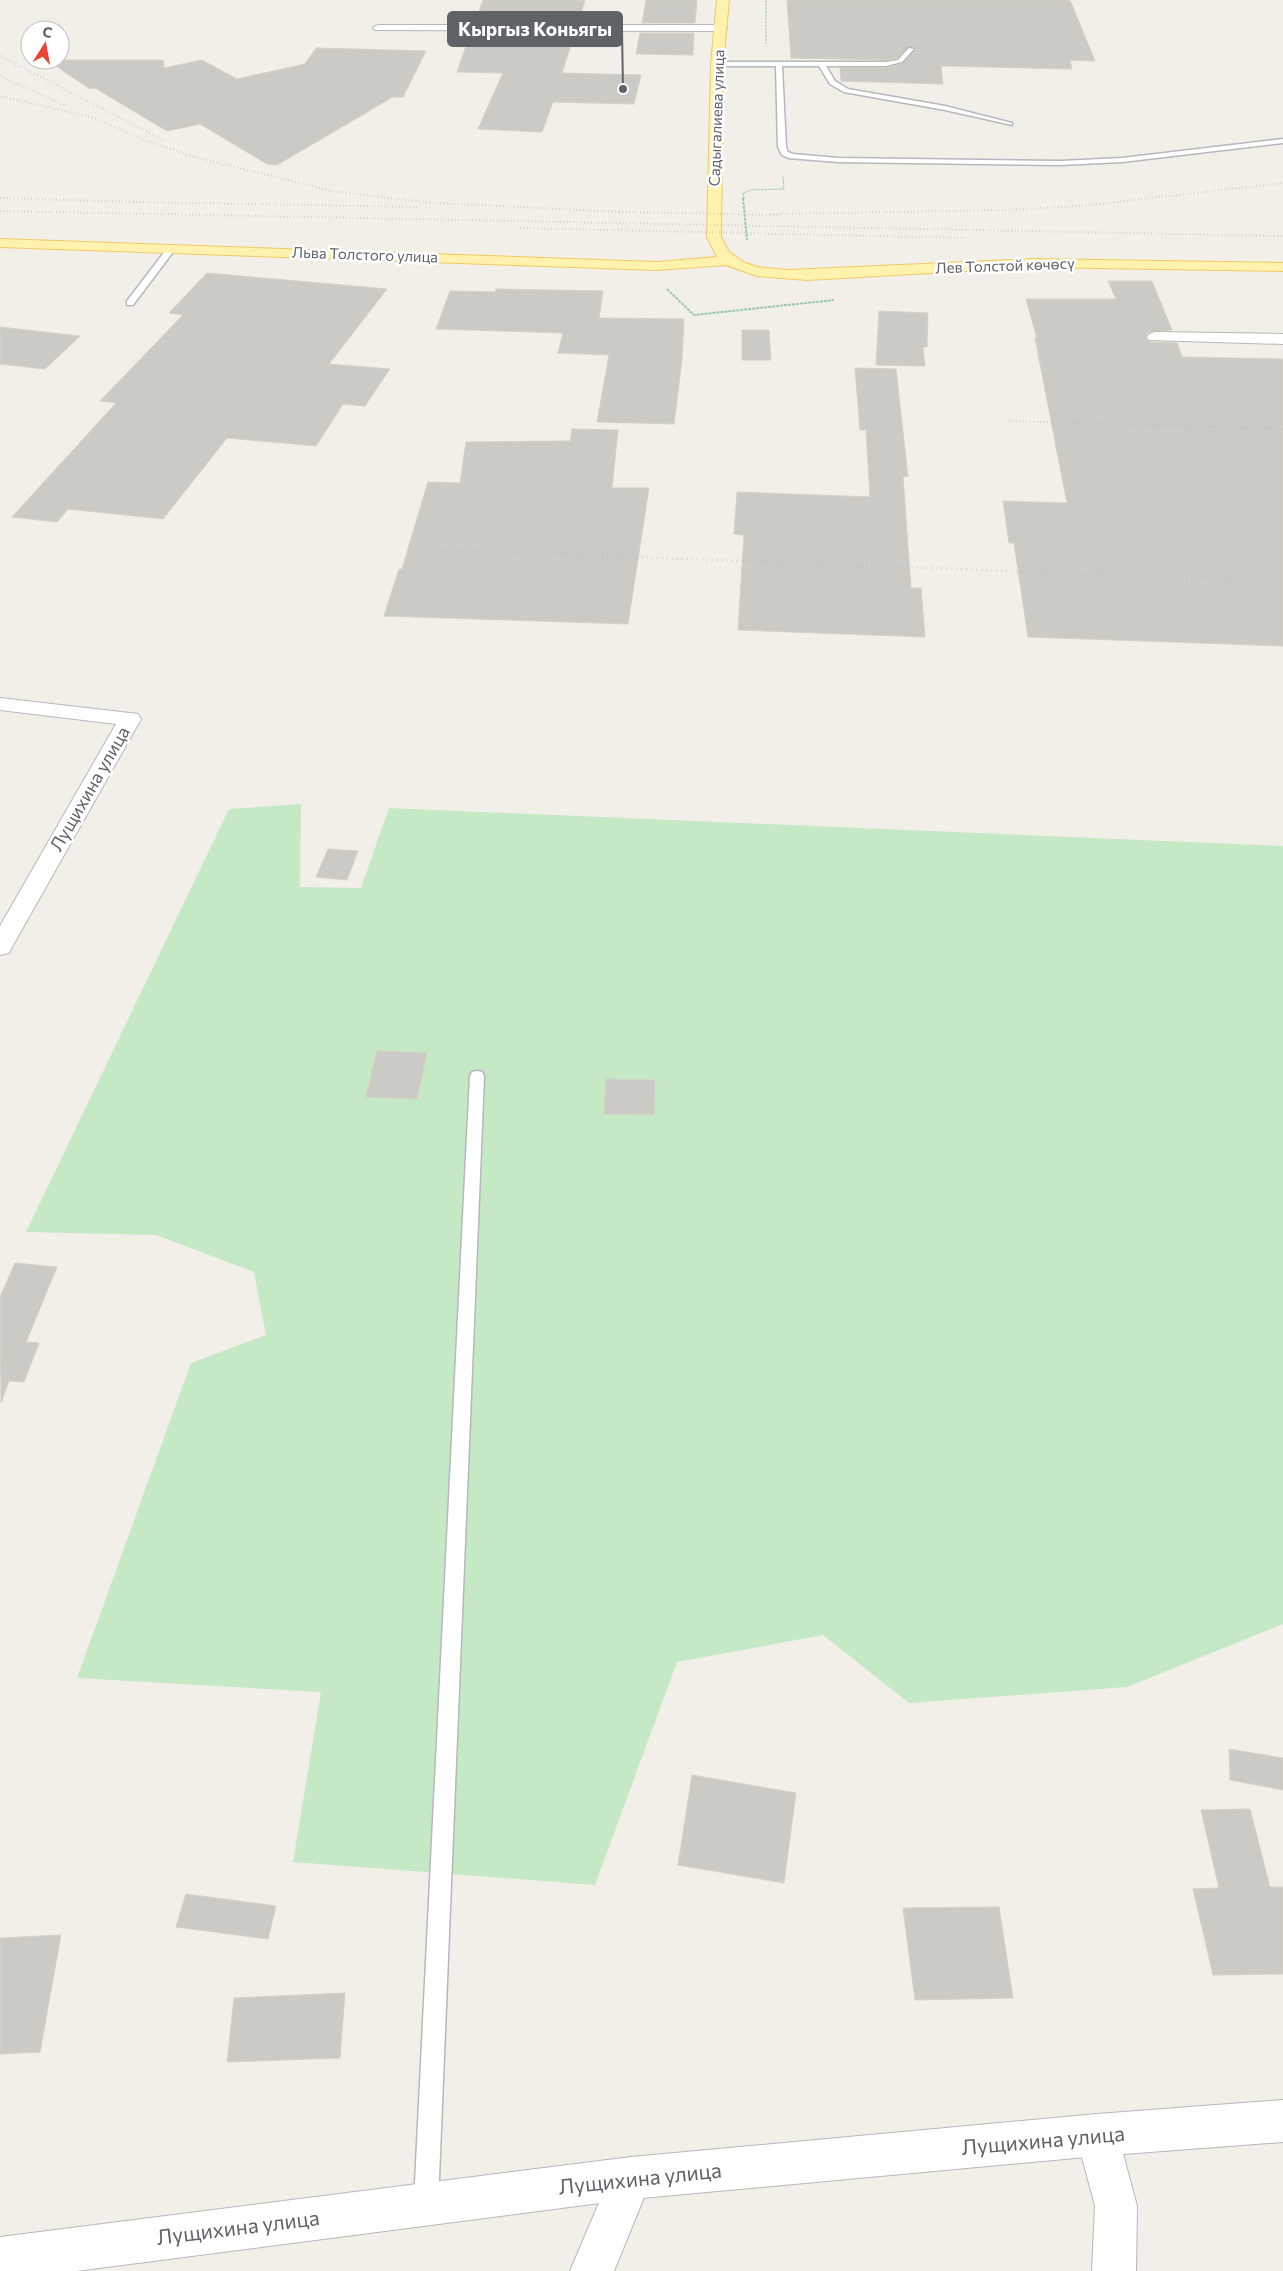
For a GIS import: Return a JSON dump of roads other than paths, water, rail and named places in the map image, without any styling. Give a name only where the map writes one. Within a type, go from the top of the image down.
[{"type":"main road","name":"Садыгалиева улица","points":[[723,0],[716,64],[714,237],[719,249],[730,260]]},
{"type":"main road","name":"Льва Толстого улица","points":[[0,243],[657,266],[730,260]]},
{"type":"main road","name":"Лев Толстой көчөсү","points":[[730,260],[770,273],[807,275],[1034,263],[1283,267]]},
{"type":"street","points":[[379,28],[721,28]]},
{"type":"street","points":[[1155,337],[1283,339]]},
{"type":"street","name":"Лущихина улица","points":[[0,704],[130,719],[0,947]]},
{"type":"street","name":"Лущихина улица","points":[[0,2259],[631,2178],[1283,2121]]},
{"type":"street","points":[[1097,2136],[1116,2206],[1114,2271]]},
{"type":"street","points":[[592,2271],[631,2178]]},
{"type":"lane","points":[[716,64],[886,64],[900,61],[911,49]]},
{"type":"lane","points":[[779,63],[782,148],[785,153],[791,156],[838,160],[1061,163],[1122,160],[1283,141]]},
{"type":"lane","points":[[820,64],[826,70],[831,83],[835,87],[846,91],[945,108],[1010,124]]},
{"type":"lane","points":[[130,303],[172,248]]},
{"type":"lane","points":[[426,2204],[477,1076]]},
{"type":"railway","points":[[0,56],[165,141]]},
{"type":"railway","points":[[0,76],[66,106]]},
{"type":"railway","points":[[0,96],[91,117],[147,141],[198,158],[332,191],[434,203],[625,212]]},
{"type":"railway","points":[[771,214],[1003,210],[1081,206],[1283,183]]},
{"type":"railway","points":[[0,198],[140,202]]},
{"type":"railway","points":[[133,202],[418,207]]},
{"type":"railway","points":[[0,211],[1283,236]]},
{"type":"railway","points":[[619,212],[779,215]]},
{"type":"railway","points":[[520,228],[967,238]]},
{"type":"railway","points":[[1009,421],[1283,429]]},
{"type":"railway","points":[[442,550],[1283,581]]},
{"type":"place","name":"Кыргыз Коньягы","points":[[623,89]]}]
